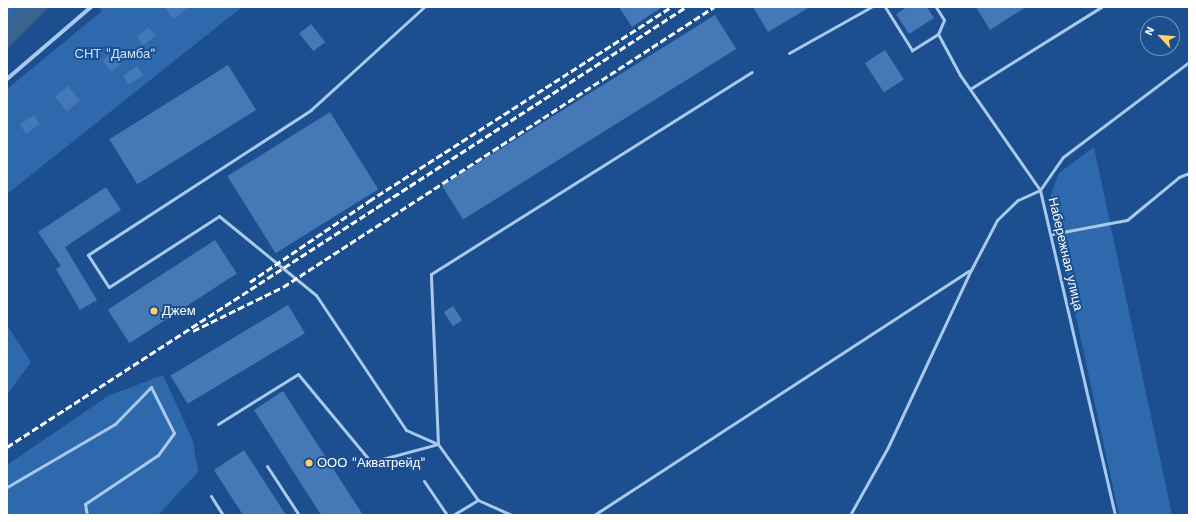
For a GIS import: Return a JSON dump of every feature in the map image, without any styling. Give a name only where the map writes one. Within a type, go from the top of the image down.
[{"type":"street","points":[[7,79],[92,7]]},
{"type":"lane","points":[[424,7],[310,110],[88,255],[109,287],[218,216],[316,295],[406,430],[438,444],[478,500],[511,515]]},
{"type":"lane","points":[[789,53],[871,7]]},
{"type":"lane","points":[[885,7],[912,50],[938,34],[944,20],[936,7]]},
{"type":"lane","points":[[970,89],[1101,7]]},
{"type":"lane","points":[[850,515],[888,447],[971,270],[997,220],[1018,200],[1040,190],[970,89],[938,34]]},
{"type":"lane","name":"Набережная улица","points":[[1115,515],[1052,234],[1040,190],[1063,157],[1189,62]]},
{"type":"lane","points":[[438,444],[431,274],[752,72]]},
{"type":"lane","points":[[1052,234],[1127,220],[1179,177],[1189,173]]},
{"type":"lane","points":[[594,515],[971,270]]},
{"type":"lane","points":[[218,424],[298,374],[371,462],[438,444]]},
{"type":"lane","points":[[7,487],[115,424],[151,387],[174,432],[158,455],[85,504],[87,515]]},
{"type":"lane","points":[[267,466],[299,515]]},
{"type":"lane","points":[[424,481],[447,515]]},
{"type":"lane","points":[[211,496],[223,515]]},
{"type":"lane","points":[[453,515],[478,500]]},
{"type":"green space","points":[[7,7],[20,7],[7,21]]},
{"type":"green space","name":"СНТ \"Дамба\"","points":[[99,7],[242,7],[7,194],[7,89],[102,11]]},
{"type":"green space","points":[[1094,147],[1172,515],[1119,515],[1050,197],[1059,173]]},
{"type":"green space","points":[[7,325],[31,362],[7,395]]},
{"type":"green space","points":[[163,375],[193,441],[198,472],[158,515],[7,515],[7,465],[108,396]]},
{"type":"shaded area","points":[[20,7],[49,7],[7,49],[7,21]]},
{"type":"building","points":[[164,7],[188,7],[174,19]]},
{"type":"building","points":[[619,7],[662,7],[632,27]]},
{"type":"building","points":[[753,7],[810,7],[768,32]]},
{"type":"building","points":[[907,7],[927,7],[934,18],[909,34],[896,14]]},
{"type":"building","points":[[976,7],[1026,7],[990,30]]},
{"type":"building","points":[[715,15],[736,49],[463,220],[442,186]]},
{"type":"building","points":[[311,24],[325,42],[313,51],[299,33]]},
{"type":"building","points":[[149,27],[156,36],[143,46],[136,37]]},
{"type":"building","points":[[885,50],[904,79],[884,92],[865,63]]},
{"type":"building","points":[[114,52],[122,63],[111,72],[103,60]]},
{"type":"building","points":[[228,65],[256,110],[137,184],[109,139]]},
{"type":"building","points":[[137,66],[143,75],[129,85],[123,76]]},
{"type":"building","points":[[68,86],[80,101],[67,111],[55,97]]},
{"type":"building","points":[[330,112],[378,189],[276,253],[227,176]]},
{"type":"building","points":[[34,115],[40,124],[26,134],[20,125]]},
{"type":"building","points":[[106,187],[121,210],[65,247],[97,300],[80,310],[56,269],[61,266],[38,232]]},
{"type":"building","points":[[215,240],[237,274],[129,343],[108,310]]},
{"type":"building","points":[[288,305],[305,333],[188,404],[171,376]]},
{"type":"building","points":[[453,306],[462,320],[453,326],[444,312]]},
{"type":"building","name":"ООО \"Акватрейд\"","points":[[283,391],[363,515],[321,515],[254,410]]},
{"type":"building","points":[[244,450],[286,515],[243,515],[214,470]]},
{"type":"railway","points":[[250,282],[369,201],[671,7]]},
{"type":"railway","points":[[7,447],[686,7]]},
{"type":"railway","points":[[193,331],[283,287],[714,7]]},
{"type":"place","name":"Джем","points":[[154,311]]},
{"type":"place","name":"ООО \"Акватрейд\"","points":[[309,463]]}]
